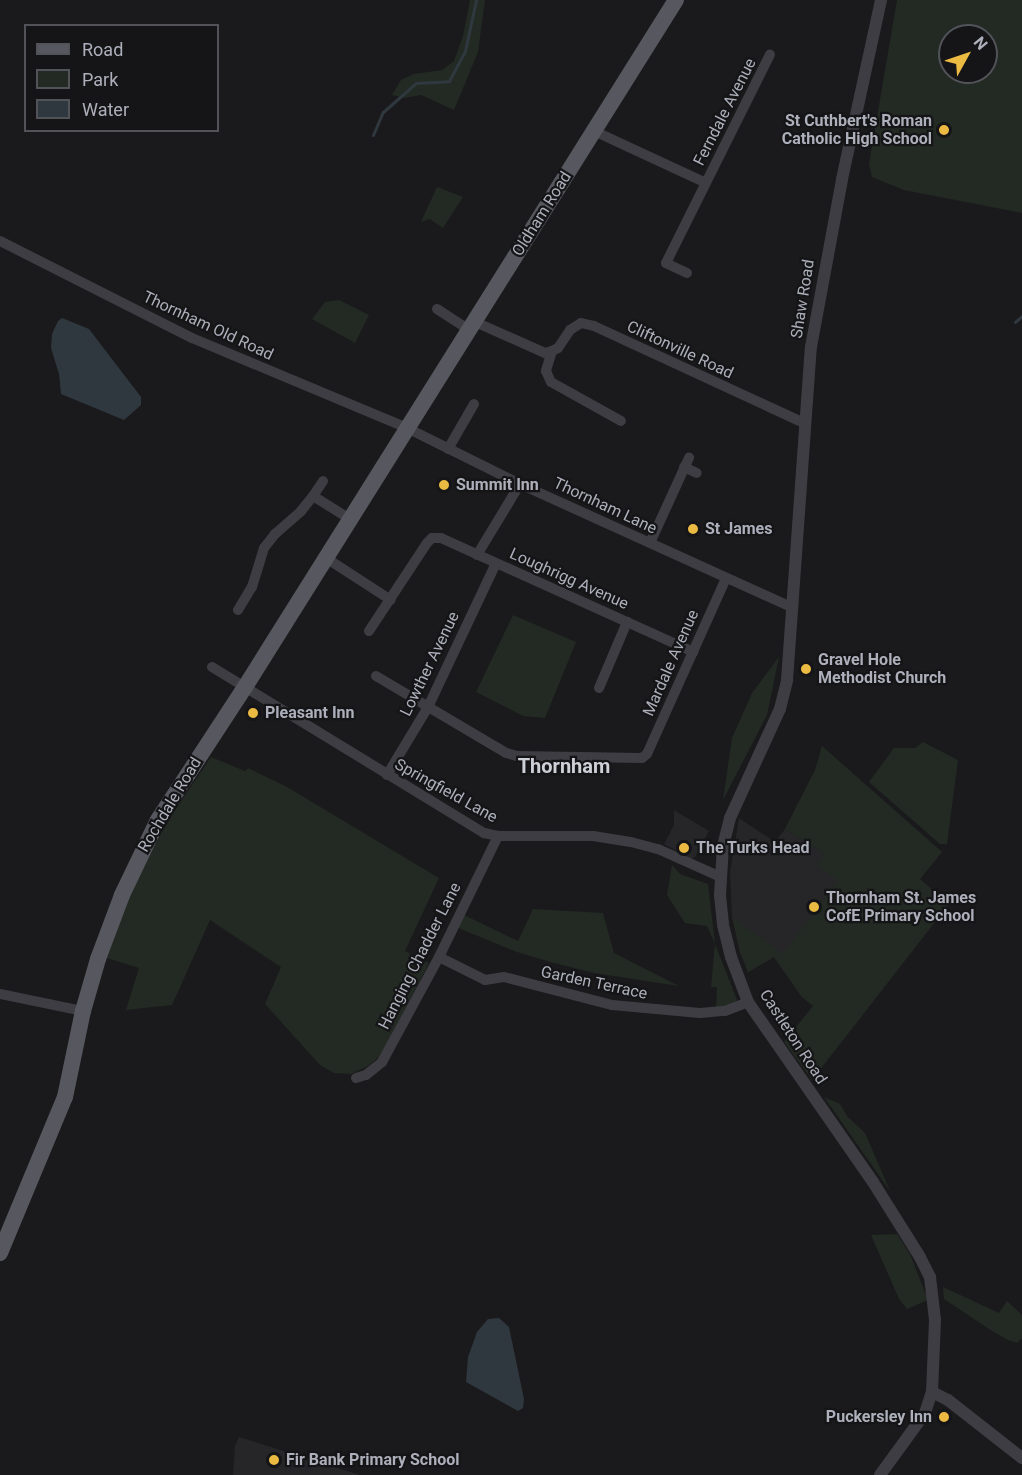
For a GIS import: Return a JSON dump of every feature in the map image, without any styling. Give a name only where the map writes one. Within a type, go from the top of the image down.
[{"type":"main road","name":"Oldham Road","points":[[407,428],[676,0]]},
{"type":"main road","name":"Rochdale Road","points":[[0,1252],[65,1097],[84,1011],[99,959],[140,854],[158,820],[245,687],[407,428]]},
{"type":"street","name":"Shaw Road","points":[[793,608],[804,423],[812,347],[823,274],[881,0]]},
{"type":"street","name":"Ferndale Avenue","points":[[687,273],[666,263],[770,54]]},
{"type":"street","points":[[594,131],[706,183]]},
{"type":"street","name":"Thornham Old Road","points":[[0,241],[192,338],[407,428]]},
{"type":"street","points":[[437,309],[471,325],[545,353],[552,351]]},
{"type":"street","name":"Cliftonville Road","points":[[552,351],[558,348],[570,330],[581,323],[594,326],[804,423]]},
{"type":"street","points":[[552,351],[546,371],[551,382],[621,421]]},
{"type":"street","points":[[448,449],[474,404]]},
{"type":"street","name":"Thornham Lane","points":[[407,428],[520,484],[793,608]]},
{"type":"street","points":[[650,543],[686,463],[698,474]]},
{"type":"street","points":[[238,610],[252,586],[264,548],[275,534],[301,512],[323,481]]},
{"type":"street","points":[[477,555],[520,484]]},
{"type":"street","points":[[313,495],[350,519]]},
{"type":"street","name":"Loughrigg Avenue","points":[[391,600],[432,538],[441,537],[693,652]]},
{"type":"street","points":[[326,558],[391,600],[369,631]]},
{"type":"street","name":"Lowther Avenue","points":[[387,775],[428,707],[496,563]]},
{"type":"street","name":"Mardale Avenue","points":[[428,707],[506,753],[517,756],[642,758],[647,754],[726,578]]},
{"type":"street","name":"Castleton Road","points":[[793,608],[790,653],[780,709],[733,809],[723,846],[721,877],[723,924],[731,957],[748,1002],[873,1182],[921,1257],[930,1278],[934,1299],[932,1392]]},
{"type":"street","points":[[599,688],[627,622]]},
{"type":"street","name":"Springfield Lane","points":[[212,667],[484,833],[498,836],[593,836],[631,842],[658,849],[721,877]]},
{"type":"street","points":[[376,676],[428,707]]},
{"type":"street","name":"Hanging Chadder Lane","points":[[357,1078],[366,1075],[382,1062],[439,957],[498,836]]},
{"type":"street","name":"Garden Terrace","points":[[439,957],[485,980],[504,977],[612,1005],[700,1013],[725,1011],[748,1002]]},
{"type":"street","points":[[0,994],[84,1011]]},
{"type":"street","points":[[880,1475],[925,1413],[932,1392],[948,1400],[1022,1458]]},
{"type":"shaded area","points":[[674,810],[709,831],[695,857],[691,859],[664,844],[674,825]]},
{"type":"shaded area","name":"Thornham St. James CofE Primary School","points":[[739,818],[775,842],[785,829],[825,854],[942,852],[802,997],[774,957],[748,972],[740,952],[732,917],[730,872]]},
{"type":"shaded area","name":"Fir Bank Primary School","points":[[239,1437],[360,1475],[233,1475],[235,1446]]},
{"type":"green space","points":[[470,0],[485,0],[478,52],[454,110],[421,95],[404,98],[392,95],[401,80],[414,74],[442,70],[454,61],[463,36]]},
{"type":"green space","name":"St Cuthbert's Roman Catholic High School","points":[[897,0],[1022,0],[1022,213],[904,190],[872,177],[869,164]]},
{"type":"green space","points":[[437,187],[463,197],[443,228],[430,219],[421,222]]},
{"type":"green space","points":[[339,300],[369,315],[355,343],[312,319],[325,302]]},
{"type":"green space","points":[[513,615],[576,642],[545,718],[523,716],[476,692]]},
{"type":"green space","points":[[779,657],[767,715],[723,800],[732,738],[752,693]]},
{"type":"green space","points":[[923,742],[958,760],[947,844],[940,844],[869,782],[894,748],[915,748]]},
{"type":"green space","points":[[822,746],[942,852],[920,879],[949,904],[812,1080],[784,1042],[813,1006],[802,997],[774,957],[748,972],[740,952],[732,917],[783,954],[838,881],[817,865],[825,854],[785,829],[815,770]]},
{"type":"green space","points":[[211,757],[245,771],[248,768],[287,787],[439,878],[405,951],[429,963],[381,1055],[368,1066],[351,1074],[334,1073],[320,1065],[265,1004],[281,967],[210,920],[172,1005],[126,1010],[139,968],[107,958],[137,877],[157,837]]},
{"type":"green space","points":[[672,865],[680,874],[708,884],[715,944],[707,926],[685,923],[667,895]]},
{"type":"green space","points":[[533,909],[603,913],[614,953],[679,986],[594,973],[550,962],[514,951],[456,927],[462,914],[518,941]]},
{"type":"green space","points":[[715,944],[737,1000],[732,1005],[716,1010],[717,987],[711,987]]},
{"type":"green space","points":[[824,1097],[840,1104],[847,1116],[865,1133],[890,1191]]},
{"type":"green space","points":[[897,1234],[910,1254],[928,1300],[907,1309],[899,1299],[871,1235]]},
{"type":"green space","points":[[943,1287],[999,1313],[1007,1301],[1022,1315],[1022,1338],[1017,1343],[989,1329],[944,1299]]},
{"type":"water","points":[[62,318],[89,329],[141,397],[141,405],[124,420],[61,394],[59,374],[51,348],[52,334],[58,321]]},
{"type":"water","points":[[499,1318],[509,1327],[524,1399],[523,1408],[518,1411],[466,1382],[468,1357],[477,1332],[488,1319]]},
{"type":"waterway","points":[[373,135],[383,112],[416,83],[449,81],[465,51],[476,0]]},
{"type":"waterway","points":[[1015,322],[1022,316]]},
{"type":"place","name":"St Cuthbert's Roman Catholic High School","points":[[944,130]]},
{"type":"place","name":"Summit Inn","points":[[444,485]]},
{"type":"place","name":"St James","points":[[693,529]]},
{"type":"place","name":"Gravel Hole Methodist Church","points":[[806,669]]},
{"type":"place","name":"Pleasant Inn","points":[[253,713]]},
{"type":"place","name":"The Turks Head","points":[[684,848]]},
{"type":"place","name":"Thornham St. James CofE Primary School","points":[[814,907]]},
{"type":"place","name":"Puckersley Inn","points":[[944,1417]]},
{"type":"place","name":"Fir Bank Primary School","points":[[274,1460]]},
{"type":"district","name":"Thornham","points":[[564,766]]}]
